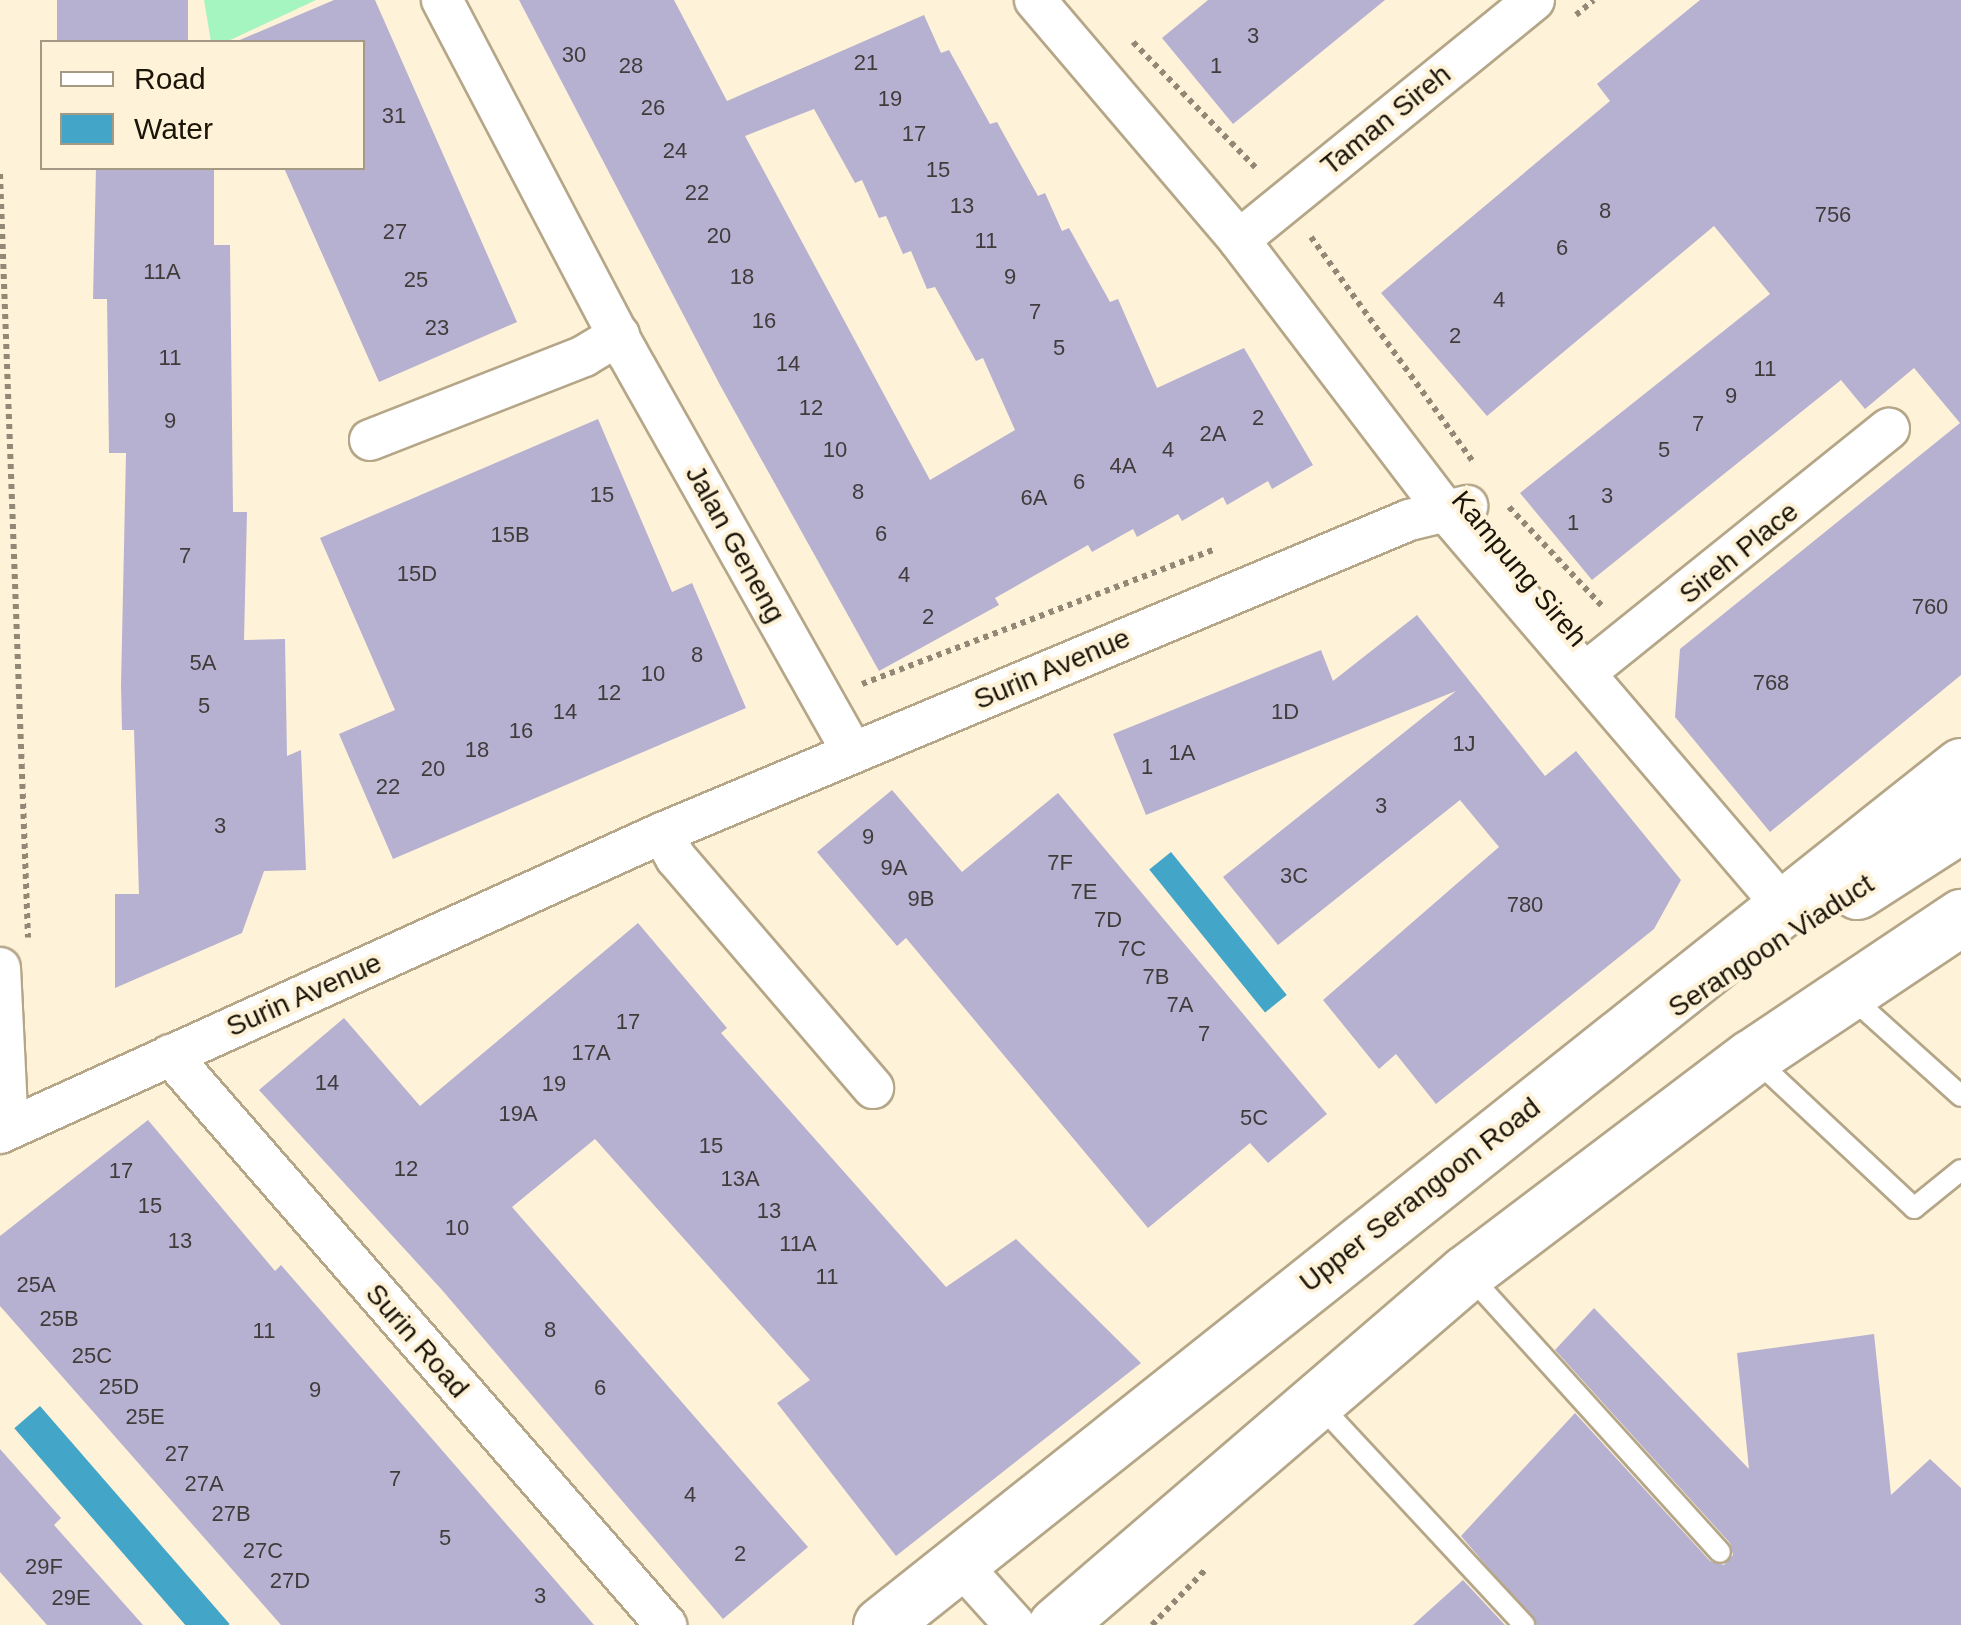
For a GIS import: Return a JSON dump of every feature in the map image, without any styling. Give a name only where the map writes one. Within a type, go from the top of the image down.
[{"type":"main road","name":"Upper Serangoon Road","points":[[880,1625],[1961,766]]},
{"type":"main road","name":"Serangoon Viaduct","points":[[1580,1068],[1961,824]]},
{"type":"main road","points":[[1056,1625],[1314,1398],[1466,1273],[1752,1056],[1957,927]]},
{"type":"street","name":"Jalan Geneng","points":[[442,0],[619,335],[852,753]]},
{"type":"street","name":"Kampung Sireh","points":[[1034,0],[1239,240],[1258,250],[1474,498],[1591,668],[1794,902]]},
{"type":"street","name":"Taman Sireh","points":[[1239,240],[1534,0]]},
{"type":"street","points":[[370,440],[584,356],[619,335]]},
{"type":"street","name":"Sireh Place","points":[[1591,668],[1890,429]]},
{"type":"street","name":"Surin Avenue","points":[[4,1131],[662,833],[1474,498]]},
{"type":"street","points":[[662,833],[676,858],[874,1088]]},
{"type":"street","points":[[4,1131],[14,954]]},
{"type":"street","name":"Surin Road","points":[[170,1055],[666,1625]]},
{"type":"street","points":[[958,1562],[1015,1625]]},
{"type":"lane","points":[[1848,994],[1961,1096]]},
{"type":"lane","points":[[1752,1056],[1914,1208],[1961,1170]]},
{"type":"lane","points":[[1466,1273],[1720,1552]]},
{"type":"lane","points":[[1314,1398],[1524,1625]]},
{"type":"path","points":[[1120,28],[1287,200],[1474,498],[1631,638]]},
{"type":"path","points":[[0,174],[14,954]]},
{"type":"green space","points":[[204,0],[316,0],[230,40],[211,40]]},
{"type":"water","points":[[1171,852],[1287,995],[1265,1013],[1149,870]]},
{"type":"water","points":[[40,1406],[230,1624],[185,1625],[14,1428]]},
{"type":"building","points":[[57,0],[188,0],[188,40],[57,40]]},
{"type":"building","points":[[334,0],[375,0],[517,322],[379,382],[285,170],[365,170],[365,40],[240,40]]},
{"type":"building","points":[[519,0],[674,0],[727,101],[924,15],[941,53],[949,50],[990,124],[997,122],[1038,196],[1045,193],[1062,231],[1069,228],[1110,302],[1118,299],[1157,388],[1244,348],[1313,465],[1272,489],[1268,481],[1227,505],[1223,497],[1182,521],[1178,514],[1137,537],[1133,529],[1092,552],[1088,545],[995,598],[999,605],[879,671],[720,385]],"holes":[[[814,109],[855,183],[862,180],[879,218],[886,216],[903,254],[911,251],[927,289],[935,287],[976,361],[983,358],[1015,430],[930,480],[745,136]]]},
{"type":"building","points":[[1208,0],[1385,0],[1233,124],[1162,38]]},
{"type":"building","points":[[1700,0],[1961,0],[1961,675],[1770,832],[1675,717],[1680,649],[1960,423],[1914,368],[1865,409],[1841,380],[1592,580],[1520,493],[1770,294],[1714,226],[1487,416],[1381,293],[1610,101],[1597,84]]},
{"type":"building","points":[[96,170],[214,170],[214,245],[230,245],[233,512],[247,512],[244,640],[285,639],[287,756],[301,750],[306,870],[264,871],[242,933],[115,988],[115,894],[139,894],[134,730],[122,730],[126,453],[109,453],[107,299],[93,299]]},
{"type":"building","points":[[598,419],[672,592],[692,583],[746,708],[393,859],[339,734],[395,710],[320,538]]},
{"type":"building","points":[[1417,615],[1545,776],[1576,751],[1681,880],[1654,929],[1436,1104],[1396,1054],[1379,1069],[1323,1000],[1499,847],[1460,800],[1278,945],[1223,877],[1456,691],[1146,815],[1113,734],[1321,650],[1333,681]]},
{"type":"building","points":[[892,790],[962,872],[1058,793],[1327,1114],[1268,1163],[1250,1143],[1148,1228],[906,938],[897,946],[817,852]]},
{"type":"building","points":[[638,923],[727,1028],[721,1033],[946,1287],[1016,1239],[1141,1363],[896,1556],[777,1403],[810,1380],[595,1139],[512,1207],[808,1547],[723,1619],[442,1290],[259,1090],[344,1018],[420,1106]]},
{"type":"building","points":[[148,1120],[275,1271],[281,1265],[594,1625],[281,1625],[0,1306],[0,1236]]},
{"type":"building","points":[[1594,1308],[1749,1469],[1737,1353],[1874,1334],[1891,1495],[1930,1459],[1961,1488],[1961,1625],[1537,1625],[1461,1536],[1575,1413],[1710,1561],[1724,1565],[1733,1555],[1730,1543],[1555,1350]]},
{"type":"building","points":[[0,1449],[61,1518],[54,1525],[143,1625],[47,1625],[0,1572]]},
{"type":"building","points":[[1463,1580],[1505,1625],[1413,1625]]}]
